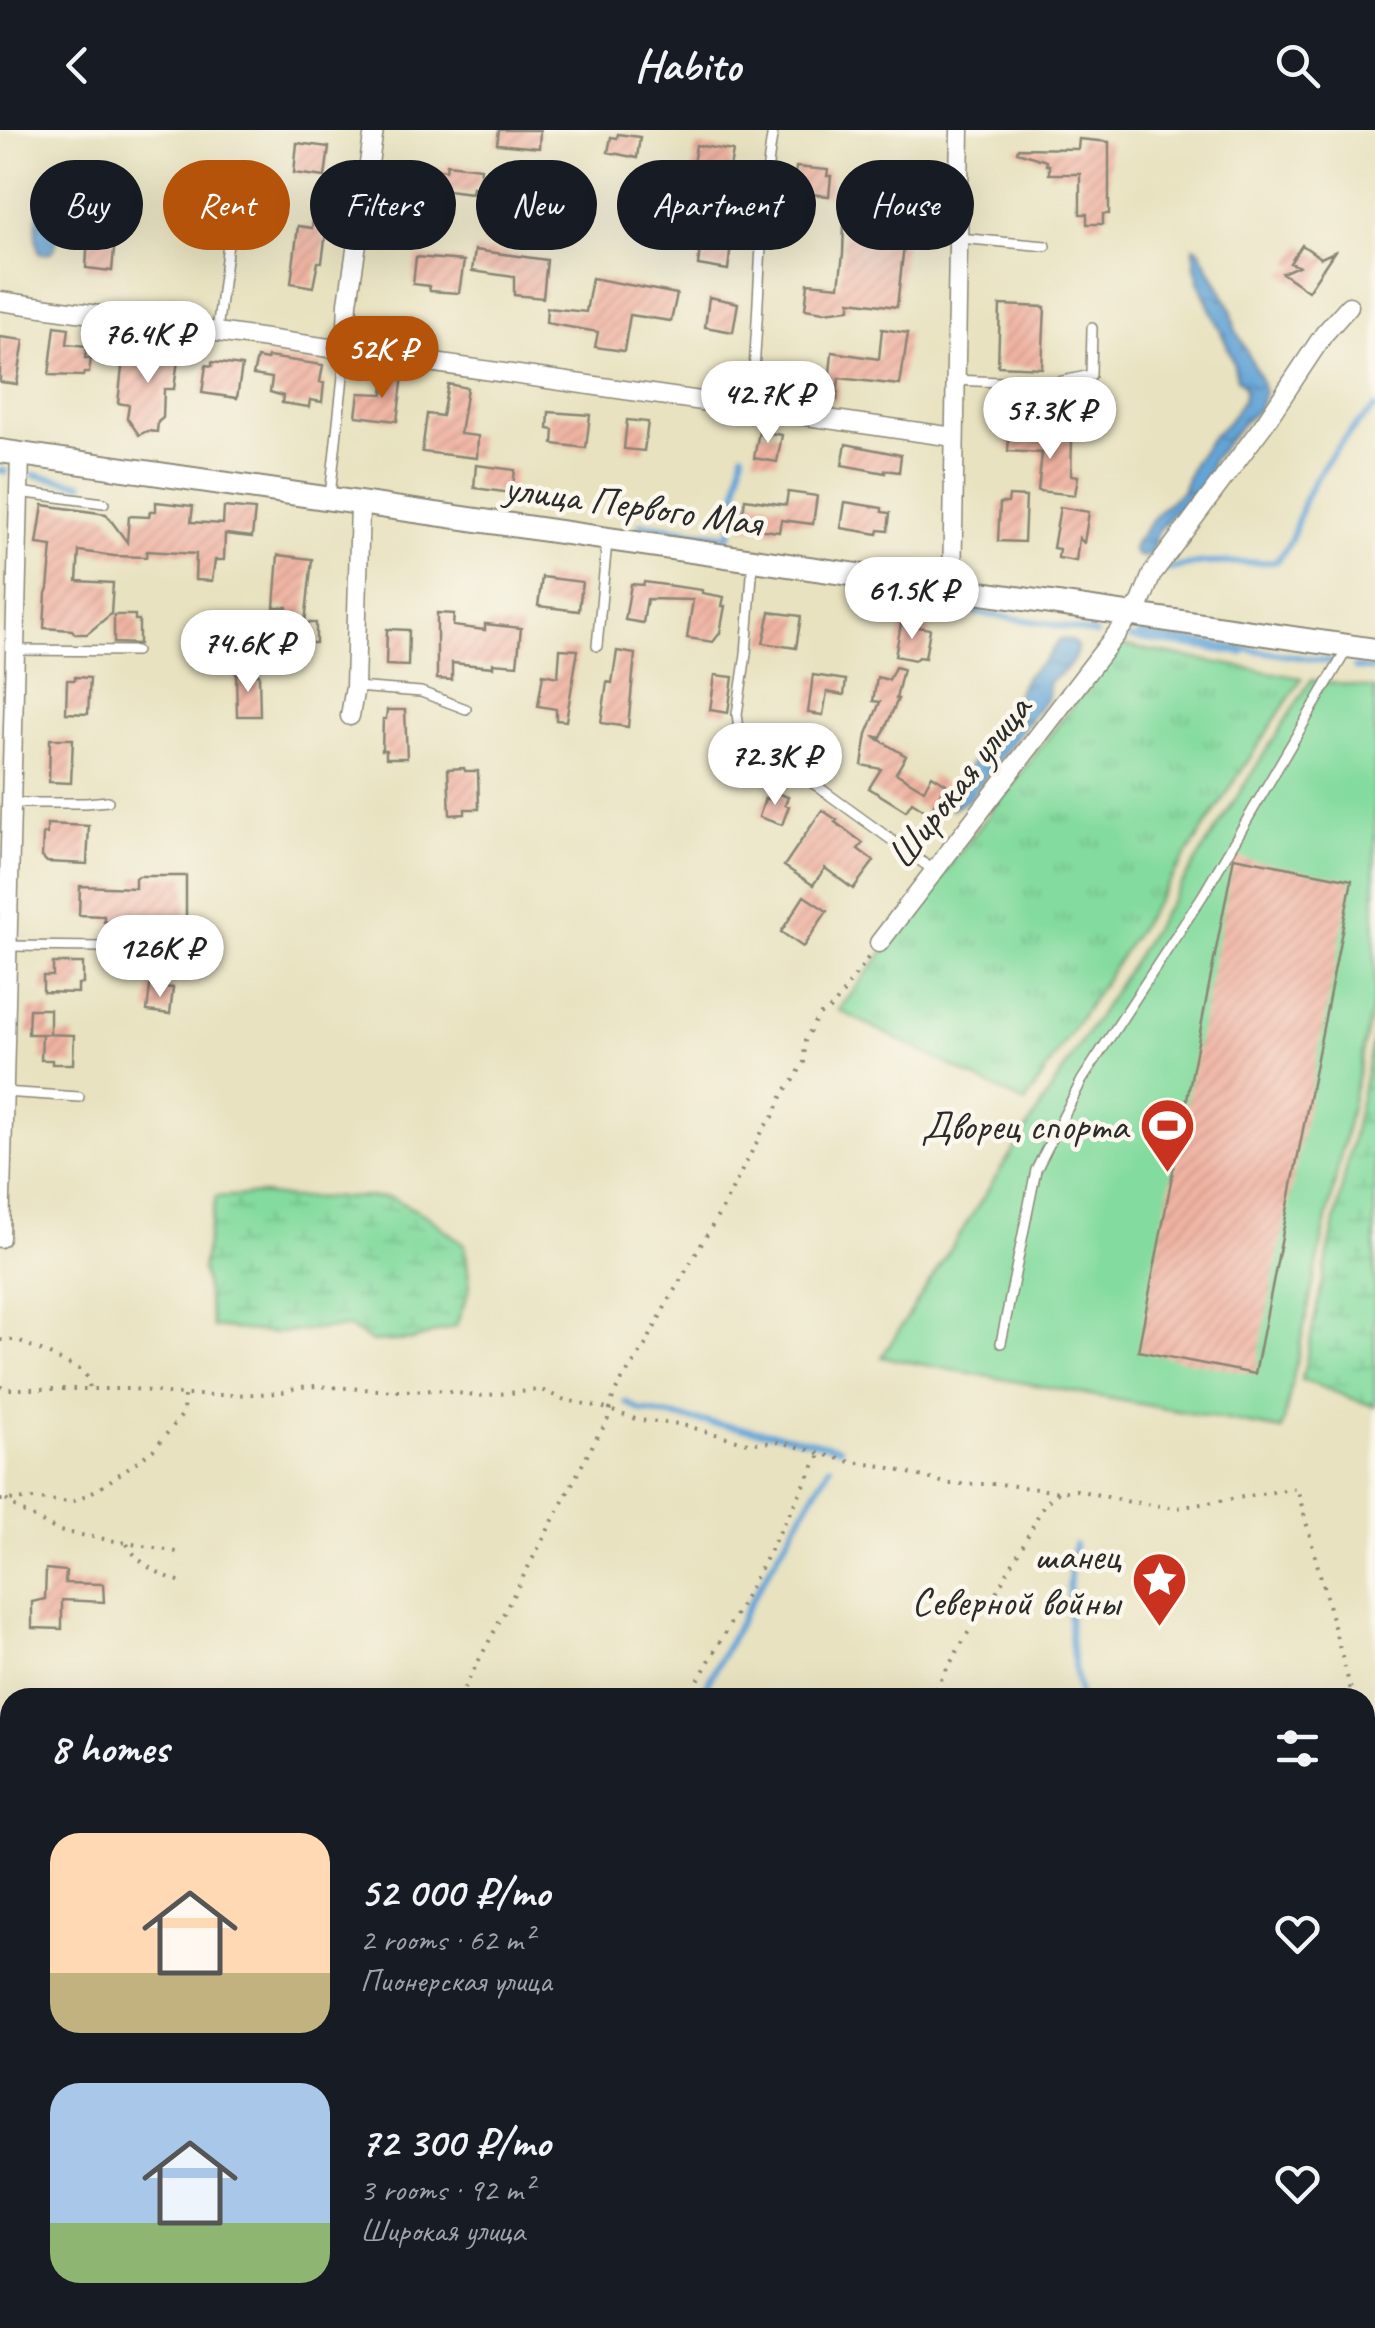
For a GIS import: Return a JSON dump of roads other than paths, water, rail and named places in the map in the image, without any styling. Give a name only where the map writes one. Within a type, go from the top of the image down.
[{"type":"street","points":[[346,349],[348,303],[374,130]]},
{"type":"street","points":[[955,131],[956,160]]},
{"type":"street","points":[[952,589],[959,250]]},
{"type":"street","points":[[0,300],[954,437]]},
{"type":"street","name":"Широкая улица","points":[[879,943],[1141,602],[1152,574],[1324,334],[1349,306]]},
{"type":"street","points":[[0,1238],[4,951],[11,804],[9,654],[18,492],[10,452]]},
{"type":"street","name":"улица Первого Мая","points":[[10,452],[1375,650]]},
{"type":"street","points":[[350,716],[355,687],[360,504]]},
{"type":"lane","points":[[750,409],[758,280],[774,130]]},
{"type":"lane","points":[[974,239],[1046,246]]},
{"type":"lane","points":[[217,331],[227,250]]},
{"type":"lane","points":[[954,380],[1048,384],[1091,375],[1092,328]]},
{"type":"lane","points":[[330,499],[346,349]]},
{"type":"lane","points":[[18,492],[104,503]]},
{"type":"lane","points":[[597,646],[607,539]]},
{"type":"lane","points":[[753,560],[737,714],[740,737],[750,748],[793,770],[934,870]]},
{"type":"lane","points":[[1002,1343],[1036,1170],[1082,1080],[1202,895],[1350,646]]},
{"type":"lane","points":[[9,654],[136,651]]},
{"type":"lane","points":[[355,687],[421,692],[466,709]]},
{"type":"lane","points":[[11,804],[108,801]]},
{"type":"lane","points":[[4,951],[104,947]]},
{"type":"lane","points":[[3,1092],[78,1097]]},
{"type":"water","points":[[1194,247],[1200,251],[1231,309],[1235,328],[1264,393],[1259,408],[1211,461],[1206,481],[1158,531],[1151,552],[1144,557],[1136,555],[1135,543],[1161,509],[1182,491],[1193,463],[1229,421],[1245,390],[1204,296]]},
{"type":"water","points":[[1060,639],[1077,646],[1072,662],[1049,681],[1048,696],[968,800],[950,810],[962,791],[970,765],[989,748],[1005,709],[1026,676],[1046,659]]},
{"type":"waterway","points":[[1163,570],[1203,563],[1275,562],[1291,539],[1319,473],[1346,437],[1375,408]]},
{"type":"waterway","points":[[640,524],[730,536],[743,453]]},
{"type":"waterway","points":[[0,471],[5,471]]},
{"type":"waterway","points":[[34,475],[83,484]]},
{"type":"waterway","points":[[958,610],[1096,634]]},
{"type":"waterway","points":[[1139,633],[1332,662]]},
{"type":"waterway","points":[[1130,638],[1243,653]]},
{"type":"waterway","points":[[1355,668],[1375,670]]},
{"type":"waterway","points":[[626,1402],[641,1411],[840,1448]]},
{"type":"waterway","points":[[705,1688],[830,1466]]},
{"type":"waterway","points":[[1075,1544],[1070,1621],[1078,1688]]},
{"type":"place","name":"Дворец спорта","points":[[1167,1175]]},
{"type":"place","name":"шанец Северной войны","points":[[1159,1628]]}]
